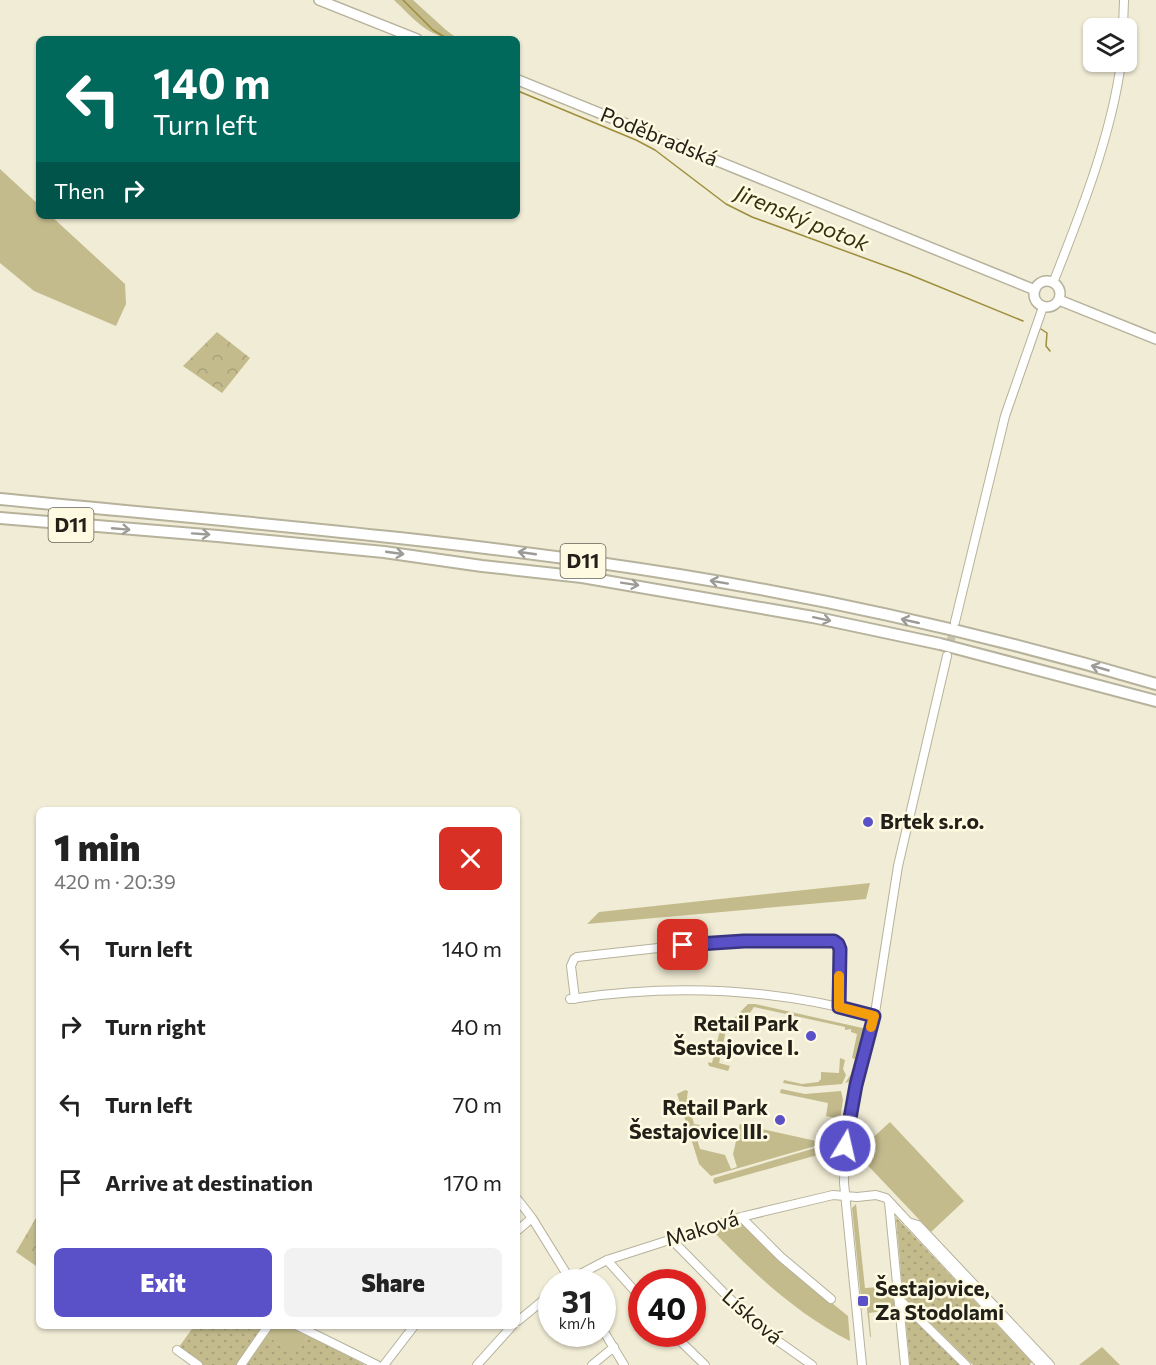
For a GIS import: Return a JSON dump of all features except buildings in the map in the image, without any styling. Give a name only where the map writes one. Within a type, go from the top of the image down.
[{"type":"highway","name":"D11","points":[[0,499],[386,536],[680,575],[807,598],[944,629],[1156,684]]},
{"type":"highway","name":"D11","points":[[0,518],[384,552],[592,578],[743,603],[894,634],[1066,676],[1156,701]]},
{"type":"main road","points":[[319,0],[409,36]]},
{"type":"main road","name":"Poděbradská","points":[[520,81],[1035,290]]},
{"type":"main road","points":[[1042,283],[1053,283],[1059,288],[1059,300],[1051,307],[1043,307],[1035,300],[1035,290],[1042,283]]},
{"type":"main road","points":[[1059,300],[1156,339]]},
{"type":"street","points":[[1123,18],[1124,0]]},
{"type":"street","points":[[1053,283],[1097,160],[1119,72]]},
{"type":"street","points":[[955,622],[1005,416],[1043,307]]},
{"type":"street","points":[[862,1365],[845,1196],[845,1146],[856,1085],[874,1016],[898,866],[947,656]]},
{"type":"street","points":[[839,1007],[840,949],[834,941],[703,943],[578,957],[573,959],[571,966],[573,999],[642,990],[699,990],[764,995],[839,1007],[874,1016]]},
{"type":"street","name":"Maková","points":[[591,1269],[607,1260],[670,1238],[741,1217],[833,1195],[880,1195],[889,1202]]},
{"type":"street","points":[[889,1202],[1041,1365]]},
{"type":"street","points":[[889,1202],[905,1364]]},
{"type":"street","points":[[520,1203],[532,1218],[562,1269]]},
{"type":"street","points":[[741,1217],[789,1264],[831,1299]]},
{"type":"street","points":[[520,1228],[532,1218]]},
{"type":"street","points":[[906,1221],[918,1225],[1050,1365]]},
{"type":"street","name":"Lísková","points":[[670,1238],[768,1334],[812,1365]]},
{"type":"street","points":[[607,1260],[628,1283]]},
{"type":"street","points":[[898,1298],[966,1365]]},
{"type":"street","points":[[520,1319],[538,1305]]},
{"type":"street","points":[[241,1365],[266,1329]]},
{"type":"street","points":[[312,1329],[377,1365]]},
{"type":"street","points":[[384,1365],[412,1329]]},
{"type":"street","points":[[477,1365],[509,1329]]},
{"type":"street","points":[[592,1365],[614,1347],[624,1365]]},
{"type":"street","points":[[686,1347],[705,1365]]},
{"type":"street","points":[[177,1350],[198,1365]]},
{"type":"green space","points":[[394,0],[413,0],[454,36],[438,35],[415,20]]},
{"type":"green space","points":[[0,169],[36,202],[36,219],[54,219],[125,284],[126,304],[116,326],[34,291],[0,263]]},
{"type":"green space","points":[[217,332],[250,358],[222,393],[183,366]]},
{"type":"green space","points":[[870,883],[866,899],[587,924],[599,912]]},
{"type":"green space","points":[[748,1004],[867,1029],[851,1081],[845,1083],[851,1074],[855,1059],[852,1058],[857,1034],[851,1032],[851,1029],[845,1030],[845,1027],[754,1007],[745,1020],[741,1019],[726,1030],[719,1063],[730,1066],[728,1071],[709,1066],[708,1062],[712,1063],[719,1034]]},
{"type":"green space","points":[[840,1058],[845,1060],[843,1069],[846,1075],[842,1084],[806,1087],[783,1083],[784,1080],[802,1084],[818,1082],[821,1079],[821,1072],[839,1073]]},
{"type":"green space","points":[[781,1089],[805,1094],[841,1091],[843,1100],[840,1119],[826,1116],[828,1103],[780,1093]]},
{"type":"green space","points":[[688,1091],[687,1097],[694,1124],[700,1125],[697,1139],[700,1149],[725,1155],[731,1169],[737,1167],[733,1154],[740,1124],[816,1141],[822,1132],[827,1137],[829,1128],[834,1136],[819,1145],[711,1176],[699,1164],[677,1094]]},
{"type":"green space","points":[[890,1122],[964,1201],[931,1232],[856,1153]]},
{"type":"green space","points":[[834,1138],[838,1144],[835,1150],[715,1184],[713,1181],[714,1178],[822,1146]]},
{"type":"green space","points":[[856,1204],[865,1288],[894,1286],[896,1309],[869,1313],[871,1337],[866,1299],[861,1299],[852,1208]]},
{"type":"green space","points":[[896,1217],[1032,1362],[1029,1365],[973,1365],[903,1296]]},
{"type":"green space","points":[[36,1218],[36,1266],[16,1252]]},
{"type":"green space","points":[[739,1222],[743,1223],[796,1274],[848,1316],[850,1341],[812,1318],[776,1292],[712,1230]]},
{"type":"green space","points":[[908,1312],[961,1365],[910,1365],[905,1313]]},
{"type":"green space","points":[[192,1329],[261,1329],[237,1365],[203,1365],[179,1347]]},
{"type":"green space","points":[[270,1329],[296,1329],[309,1335],[294,1356],[266,1335]]},
{"type":"green space","points":[[266,1335],[294,1355],[309,1335],[365,1365],[246,1365]]},
{"type":"green space","points":[[1102,1347],[1120,1365],[1079,1365]]},
{"type":"waterway","name":"Jirenský potok","points":[[403,0],[433,30],[443,36]]},
{"type":"waterway","name":"Jirenský potok","points":[[520,92],[655,150],[726,204],[752,217],[908,274],[1023,321]]},
{"type":"waterway","name":"Jirenský potok","points":[[1041,329],[1047,333],[1046,346],[1050,351]]},
{"type":"tunnel","points":[[947,656],[954,627]]},
{"type":"slow traffic","points":[[839,976],[839,1007],[874,1016],[871,1027]]},
{"type":"place","name":"Brtek s.r.o.","points":[[868,822]]},
{"type":"place","name":"Retail Park Šestajovice I.","points":[[811,1036]]},
{"type":"place","name":"Retail Park Šestajovice III.","points":[[780,1120]]},
{"type":"place","name":"Šestajovice, Za Stodolami","points":[[863,1301]]},
{"type":"route","points":[[683,945],[744,941],[834,941],[838,944],[840,949],[839,1007],[874,1016],[856,1085],[845,1146]]}]
